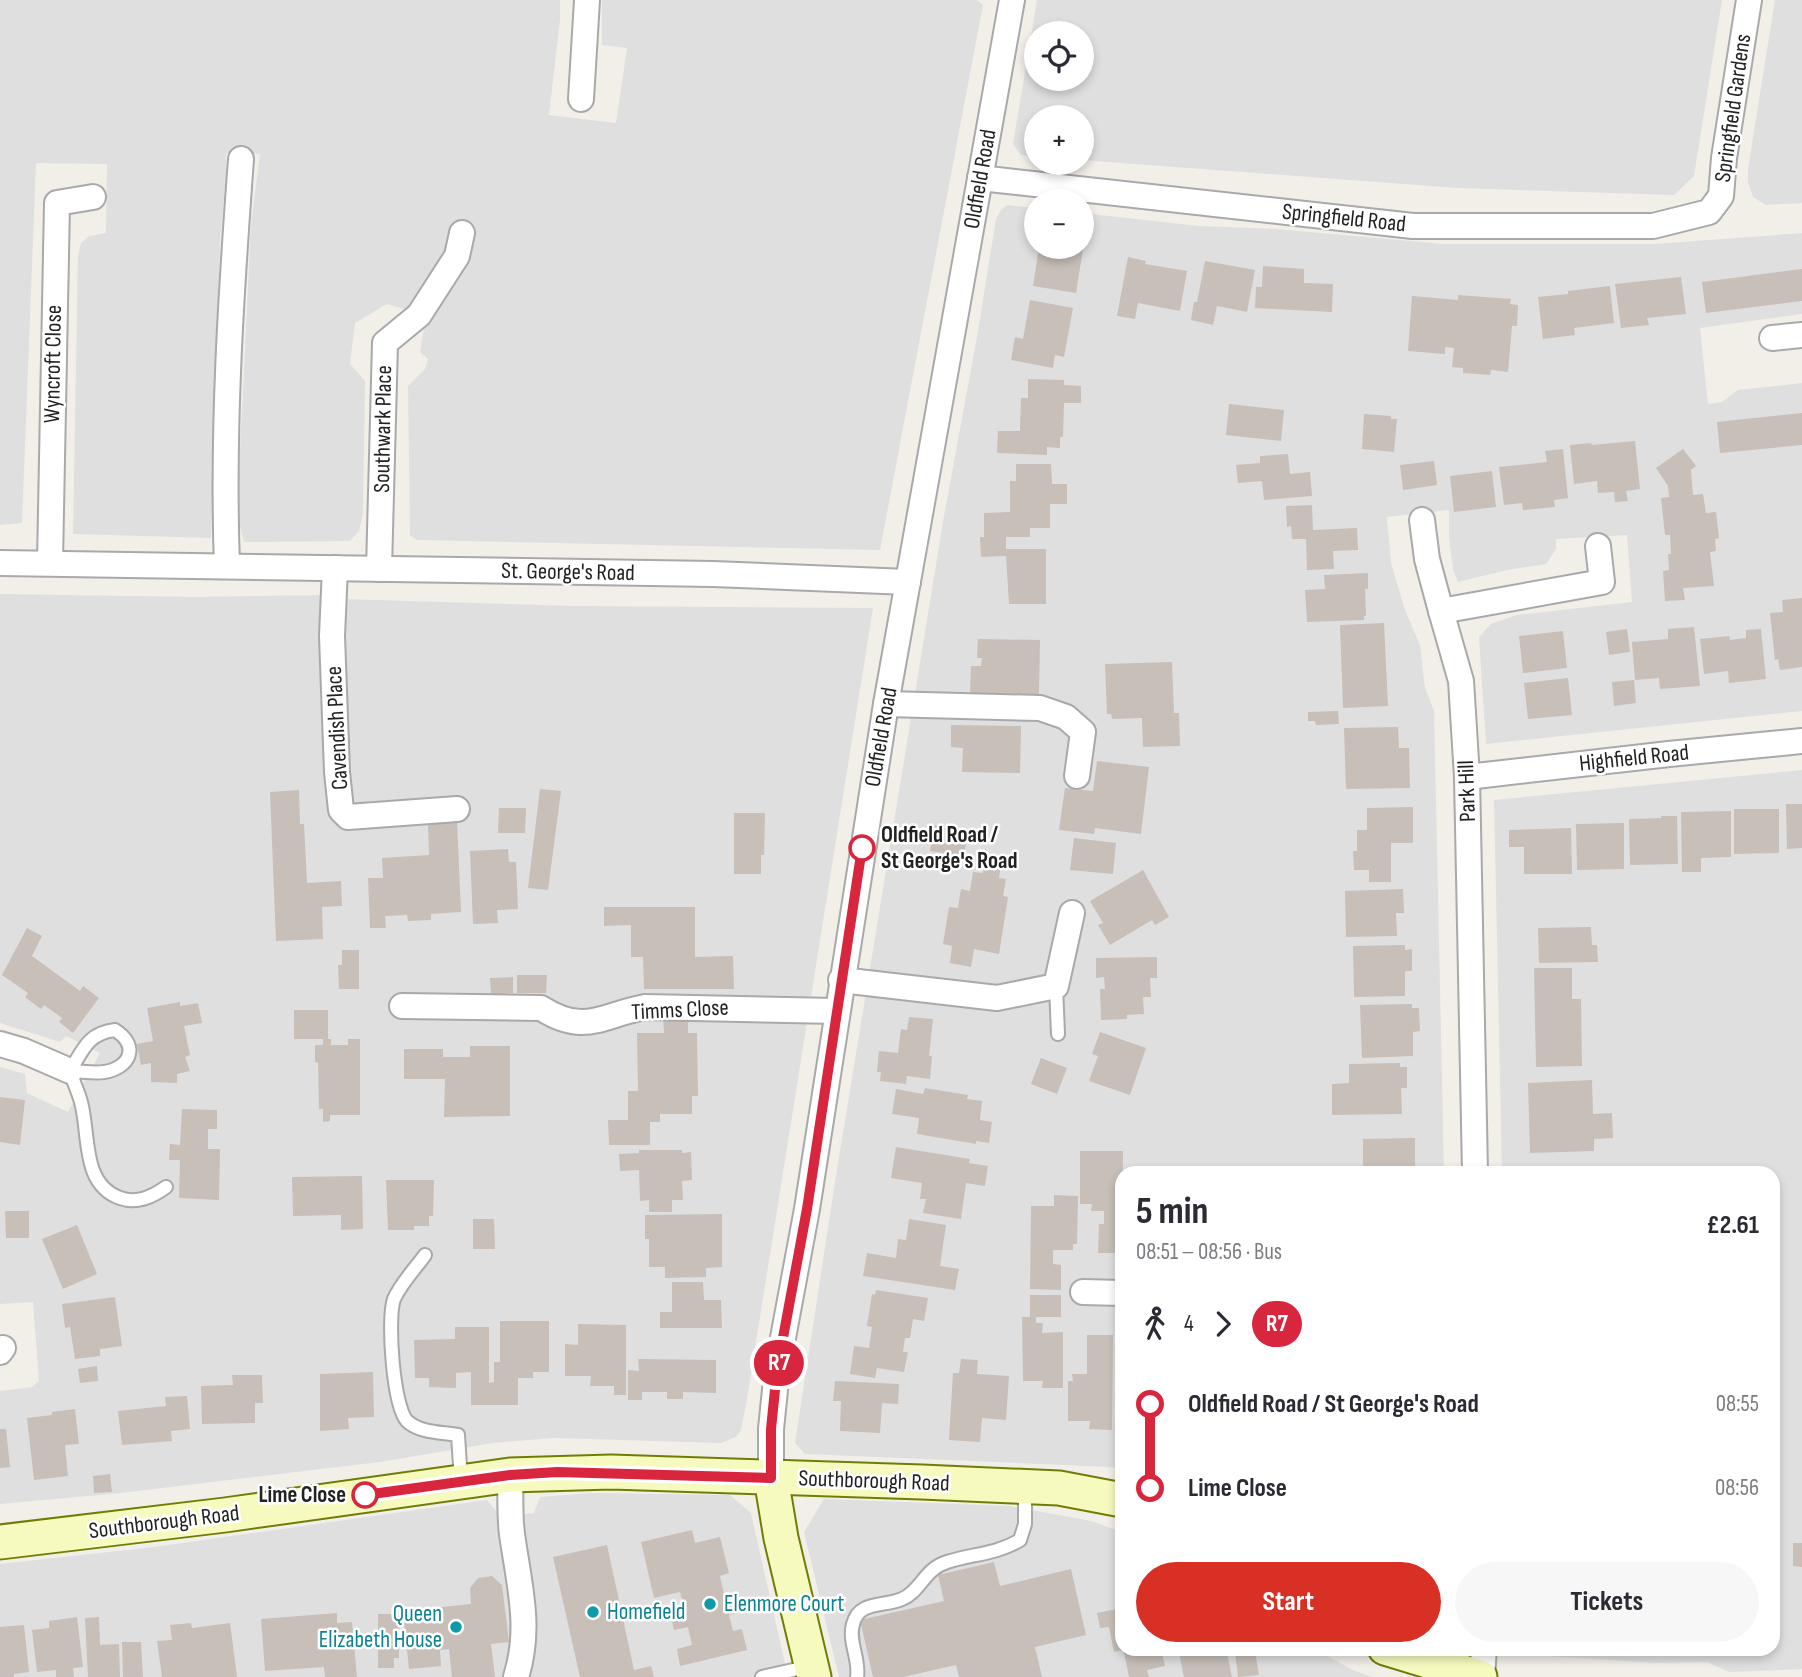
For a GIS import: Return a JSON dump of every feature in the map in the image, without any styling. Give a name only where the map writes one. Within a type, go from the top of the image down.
[{"type":"street","points":[[581,99],[587,0]]},
{"type":"street","name":"Oldfield Road","points":[[771,1478],[771,1429],[777,1370],[807,1209],[886,704],[1012,0]]},
{"type":"street","name":"Springfield Gardens","points":[[1709,212],[1721,195],[1724,158],[1749,0]]},
{"type":"street","points":[[227,566],[225,510],[231,319],[241,159]]},
{"type":"street","name":"Springfield Road","points":[[980,178],[1413,226],[1653,226],[1709,212]]},
{"type":"street","name":"Wyncroft Close","points":[[50,562],[57,203],[93,197]]},
{"type":"street","name":"Southwark Place","points":[[379,569],[384,342],[419,315],[457,256],[461,233]]},
{"type":"street","points":[[1772,338],[1802,335]]},
{"type":"street","name":"Park Hill","points":[[1422,520],[1427,559],[1461,681],[1467,777],[1475,1166]]},
{"type":"street","points":[[1441,611],[1602,582],[1598,546]]},
{"type":"street","name":"St. George's Road","points":[[0,562],[699,574],[908,582]]},
{"type":"street","name":"Cavendish Place","points":[[335,568],[333,649],[337,772],[341,810],[348,817],[457,809]]},
{"type":"street","points":[[886,704],[1040,708],[1066,717],[1083,732],[1077,776]]},
{"type":"street","name":"Highfield Road","points":[[1467,777],[1802,741]]},
{"type":"street","points":[[841,980],[997,998],[1056,986],[1072,913]]},
{"type":"street","name":"Timms Close","points":[[402,1006],[541,1008],[556,1017],[583,1023],[645,1007],[836,1011]]},
{"type":"street","points":[[0,1044],[24,1051],[70,1071]]},
{"type":"street","points":[[1083,1292],[1115,1293]]},
{"type":"street","name":"Southborough Road","points":[[0,1542],[211,1517],[510,1475],[611,1472],[1059,1488],[1115,1499]]},
{"type":"street","points":[[510,1475],[512,1538],[524,1614],[523,1655],[516,1677]]},
{"type":"street","points":[[771,1478],[780,1538],[813,1671]]},
{"type":"street","points":[[1411,1656],[1481,1677],[1483,1656]]},
{"type":"lane","points":[[1056,986],[1058,1034]]},
{"type":"lane","points":[[115,1030],[127,1037],[130,1044],[129,1053],[124,1064],[104,1072],[70,1071],[90,1039],[101,1032],[115,1030]]},
{"type":"lane","points":[[70,1071],[81,1103],[95,1178],[108,1194],[129,1201],[153,1196],[166,1187]]},
{"type":"lane","points":[[425,1255],[393,1302],[393,1368],[403,1415],[408,1422],[419,1429],[458,1435],[461,1482]]},
{"type":"lane","points":[[857,1677],[858,1667],[852,1640],[852,1626],[856,1614],[865,1607],[903,1599],[912,1593],[926,1574],[936,1566],[1008,1547],[1020,1540],[1025,1524],[1025,1487]]},
{"type":"lane","points":[[762,1677],[813,1671]]},
{"type":"shaded area","points":[[0,0],[560,0],[549,115],[616,123],[627,48],[602,45],[602,0],[977,0],[983,5],[880,550],[417,540],[410,535],[408,386],[425,369],[428,359],[420,352],[426,315],[387,304],[355,323],[350,364],[365,381],[363,513],[359,531],[350,541],[244,542],[237,515],[251,224],[260,154],[226,153],[220,241],[211,538],[73,534],[78,256],[81,243],[89,236],[106,233],[107,164],[36,163],[22,523],[0,525]]},
{"type":"shaded area","points":[[1037,0],[1722,0],[1694,176],[1674,195],[1457,188],[1094,161],[1094,105],[1024,105],[1024,155],[1013,144],[1024,78],[1024,91],[1094,91],[1094,21],[1034,21]]},
{"type":"shaded area","points":[[1775,0],[1802,0],[1802,203],[1766,205],[1753,197],[1748,182],[1748,169]]},
{"type":"shaded area","points":[[1007,205],[1024,207],[1024,259],[1094,259],[1094,214],[1199,226],[1276,229],[1444,244],[1655,244],[1802,233],[1802,314],[1700,328],[1708,404],[1722,402],[1738,390],[1802,383],[1802,711],[1486,744],[1479,637],[1491,624],[1517,615],[1632,602],[1627,535],[1556,539],[1556,549],[1546,564],[1458,582],[1453,569],[1449,538],[1449,510],[1387,517],[1391,563],[1405,610],[1420,645],[1425,688],[1434,711],[1444,1166],[1115,1166],[1115,1468],[805,1454],[795,1443],[944,516],[996,219]]},
{"type":"shaded area","points":[[0,594],[196,597],[325,595],[342,599],[573,606],[873,608],[746,1405],[741,1430],[736,1437],[721,1443],[554,1438],[493,1443],[380,1462],[121,1493],[0,1504],[0,1391],[32,1387],[39,1381],[33,1302],[0,1304],[0,1067],[25,1074],[27,1093],[68,1112],[100,1053],[66,1036],[60,1042],[0,1023]]},
{"type":"shaded area","points":[[1802,770],[1802,1669],[1729,1672],[1707,1662],[1657,1663],[1547,1656],[1780,1656],[1780,1166],[1502,1166],[1494,800]]},
{"type":"shaded area","points":[[592,1493],[730,1495],[751,1513],[788,1677],[0,1677],[0,1564],[154,1547],[487,1500],[500,1516],[534,1513],[540,1497]]},
{"type":"shaded area","points":[[824,1499],[1010,1506],[1091,1521],[1115,1530],[1115,1656],[1327,1656],[1373,1677],[839,1677],[804,1532]]},
{"type":"building","points":[[1128,257],[1146,261],[1145,264],[1187,271],[1180,311],[1138,303],[1135,319],[1117,316]]},
{"type":"building","points":[[1037,259],[1081,259],[1076,293],[1033,286]]},
{"type":"building","points":[[1205,261],[1255,270],[1247,312],[1217,306],[1213,325],[1191,320]]},
{"type":"building","points":[[1263,266],[1304,269],[1304,283],[1333,284],[1332,312],[1255,308],[1256,287],[1262,287]]},
{"type":"building","points":[[1802,269],[1802,301],[1706,313],[1702,282]]},
{"type":"building","points":[[1681,277],[1686,314],[1647,318],[1649,325],[1621,328],[1615,284]]},
{"type":"building","points":[[1610,286],[1614,323],[1574,328],[1575,335],[1543,339],[1538,297]]},
{"type":"building","points":[[1458,295],[1511,299],[1510,304],[1518,305],[1517,326],[1512,326],[1508,372],[1491,370],[1490,375],[1463,373],[1463,368],[1452,367],[1454,348],[1445,347],[1445,354],[1408,351],[1412,296],[1458,300]]},
{"type":"building","points":[[1030,300],[1073,308],[1064,357],[1055,355],[1053,368],[1011,360],[1015,337],[1023,339]]},
{"type":"building","points":[[1028,379],[1064,380],[1064,385],[1081,386],[1081,403],[1064,403],[1060,448],[1047,447],[1047,455],[997,453],[998,431],[1020,431],[1021,398],[1028,398]]},
{"type":"building","points":[[1229,404],[1284,410],[1281,441],[1226,435]]},
{"type":"building","points":[[1802,413],[1802,445],[1720,453],[1717,422]]},
{"type":"building","points":[[1364,414],[1397,419],[1394,452],[1362,449]]},
{"type":"building","points":[[1635,441],[1640,489],[1626,491],[1628,501],[1615,502],[1614,492],[1598,493],[1597,481],[1574,484],[1570,445]]},
{"type":"building","points":[[1563,449],[1568,498],[1554,500],[1555,507],[1523,510],[1522,503],[1504,505],[1499,467],[1547,462],[1545,451]]},
{"type":"building","points":[[1683,449],[1696,466],[1691,470],[1693,495],[1703,494],[1706,513],[1716,512],[1719,538],[1715,539],[1716,551],[1710,552],[1714,586],[1683,588],[1685,600],[1665,601],[1663,571],[1669,570],[1668,554],[1671,554],[1670,535],[1665,535],[1661,498],[1669,497],[1668,486],[1656,468]]},
{"type":"building","points":[[1288,454],[1290,474],[1310,472],[1312,496],[1264,500],[1262,481],[1238,483],[1236,465],[1260,463],[1260,456]]},
{"type":"building","points":[[1434,461],[1437,485],[1403,490],[1400,465]]},
{"type":"building","points":[[1016,464],[1051,464],[1052,484],[1067,484],[1067,504],[1050,504],[1050,528],[1030,528],[1030,537],[1006,537],[1006,549],[1046,549],[1046,604],[1009,604],[1006,556],[981,557],[980,537],[984,537],[984,513],[1010,512],[1010,481],[1016,481]]},
{"type":"building","points":[[1492,471],[1496,507],[1454,512],[1450,476]]},
{"type":"building","points":[[1312,505],[1313,530],[1357,528],[1358,550],[1333,551],[1334,569],[1307,570],[1306,539],[1292,539],[1291,526],[1287,527],[1286,506]]},
{"type":"building","points":[[1368,573],[1364,620],[1307,622],[1305,590],[1325,589],[1324,575]]},
{"type":"building","points":[[1802,598],[1802,667],[1780,670],[1778,659],[1775,660],[1770,613],[1783,612],[1782,600]]},
{"type":"building","points":[[1384,623],[1388,706],[1343,708],[1340,625]]},
{"type":"building","points":[[1694,627],[1700,686],[1660,689],[1659,678],[1635,680],[1632,642],[1668,639],[1668,629]]},
{"type":"building","points":[[1627,629],[1630,652],[1609,655],[1606,632]]},
{"type":"building","points":[[1761,629],[1766,679],[1729,683],[1728,671],[1704,674],[1700,639],[1729,636],[1730,640],[1746,638],[1746,630]]},
{"type":"building","points":[[1563,631],[1567,668],[1523,673],[1519,636]]},
{"type":"building","points":[[978,639],[1040,640],[1039,694],[970,693],[971,666],[981,666],[982,658],[977,658]]},
{"type":"building","points":[[1172,662],[1174,713],[1179,713],[1180,746],[1143,747],[1142,718],[1112,719],[1111,714],[1107,714],[1105,664]]},
{"type":"building","points":[[1568,678],[1572,715],[1528,719],[1524,683]]},
{"type":"building","points":[[1634,680],[1636,703],[1614,706],[1612,682]]},
{"type":"building","points":[[1338,711],[1339,724],[1316,725],[1315,721],[1308,721],[1308,712]]},
{"type":"building","points":[[951,725],[1021,726],[1020,773],[962,772],[963,748],[951,747]]},
{"type":"building","points":[[1398,727],[1399,748],[1409,748],[1410,788],[1346,789],[1344,728]]},
{"type":"building","points":[[1097,761],[1149,767],[1141,834],[1095,828],[1094,834],[1059,830],[1065,788],[1093,791]]},
{"type":"building","points":[[540,789],[561,791],[548,890],[528,888]]},
{"type":"building","points":[[299,790],[307,883],[341,881],[342,906],[322,907],[323,939],[276,941],[270,792]]},
{"type":"building","points":[[1786,804],[1802,804],[1802,848],[1787,849]]},
{"type":"building","points":[[1413,807],[1413,843],[1391,843],[1391,882],[1369,882],[1369,870],[1354,870],[1353,851],[1357,851],[1357,830],[1367,830],[1367,808]]},
{"type":"building","points":[[499,808],[526,808],[525,833],[498,833]]},
{"type":"building","points":[[1734,809],[1779,809],[1779,853],[1734,854]]},
{"type":"building","points":[[1731,811],[1731,857],[1701,858],[1701,872],[1682,872],[1681,812]]},
{"type":"building","points":[[734,813],[765,813],[761,874],[734,874]]},
{"type":"building","points":[[1677,816],[1678,864],[1630,865],[1629,819]]},
{"type":"building","points":[[457,820],[461,912],[431,914],[431,920],[408,921],[407,915],[385,916],[386,928],[370,928],[368,878],[383,878],[382,858],[429,855],[428,822]]},
{"type":"building","points":[[1624,823],[1624,869],[1577,870],[1576,824]]},
{"type":"building","points":[[934,825],[968,831],[964,856],[930,851]]},
{"type":"building","points":[[1571,828],[1572,874],[1524,874],[1524,847],[1509,847],[1509,830]]},
{"type":"building","points":[[1074,838],[1116,843],[1113,874],[1070,870]]},
{"type":"building","points":[[508,849],[509,862],[516,862],[518,909],[497,910],[498,923],[473,924],[470,851]]},
{"type":"building","points":[[986,855],[1002,857],[999,878],[1006,879],[1003,896],[1008,897],[999,954],[974,949],[971,967],[950,963],[952,946],[943,944],[949,907],[958,908],[961,889],[970,891],[973,872],[983,873]]},
{"type":"building","points":[[1143,870],[1169,917],[1155,925],[1152,920],[1110,945],[1098,925],[1103,923],[1090,901]]},
{"type":"building","points":[[1403,889],[1404,913],[1396,913],[1397,936],[1346,937],[1345,891]]},
{"type":"building","points":[[604,907],[695,907],[695,957],[733,956],[734,989],[644,989],[643,957],[631,957],[631,925],[604,926]]},
{"type":"building","points":[[1591,927],[1592,945],[1597,945],[1598,962],[1539,963],[1538,928]]},
{"type":"building","points":[[27,928],[42,936],[32,956],[80,991],[83,986],[99,998],[73,1033],[59,1022],[62,1018],[44,1005],[41,1009],[25,997],[28,993],[2,975]]},
{"type":"building","points":[[1405,945],[1405,950],[1412,949],[1412,971],[1405,971],[1405,996],[1354,997],[1353,946]]},
{"type":"building","points":[[342,950],[359,950],[359,989],[339,989],[338,965],[342,965]]},
{"type":"building","points":[[1157,957],[1157,978],[1150,978],[1151,997],[1143,997],[1144,1014],[1127,1015],[1127,1019],[1101,1020],[1100,989],[1105,989],[1104,977],[1096,978],[1096,958]]},
{"type":"building","points":[[1534,968],[1572,968],[1572,999],[1581,999],[1582,1066],[1536,1067]]},
{"type":"building","points":[[517,975],[547,975],[546,993],[517,993]]},
{"type":"building","points":[[513,977],[513,993],[491,994],[490,978]]},
{"type":"building","points":[[180,1002],[180,1006],[198,1003],[202,1023],[184,1026],[190,1055],[185,1057],[190,1071],[177,1074],[177,1083],[151,1082],[151,1063],[141,1065],[137,1044],[153,1041],[147,1008]]},
{"type":"building","points":[[1412,1004],[1412,1008],[1419,1008],[1420,1031],[1413,1032],[1413,1056],[1362,1058],[1360,1005]]},
{"type":"building","points":[[294,1010],[328,1010],[328,1039],[331,1039],[331,1045],[348,1045],[348,1039],[360,1039],[360,1115],[330,1115],[330,1121],[323,1122],[323,1109],[319,1109],[315,1045],[323,1045],[323,1039],[294,1039]]},
{"type":"building","points":[[663,1017],[688,1017],[688,1033],[697,1033],[698,1096],[692,1096],[692,1114],[660,1114],[660,1122],[650,1122],[650,1145],[609,1145],[608,1120],[628,1120],[628,1091],[638,1091],[637,1033],[664,1033]]},
{"type":"building","points":[[909,1017],[933,1019],[929,1056],[932,1056],[930,1079],[907,1076],[906,1084],[880,1081],[881,1072],[877,1072],[879,1051],[898,1053],[901,1029],[907,1030]]},
{"type":"building","points":[[1100,1032],[1146,1048],[1130,1095],[1089,1081],[1098,1056],[1092,1054]]},
{"type":"building","points":[[470,1046],[510,1046],[510,1116],[444,1117],[445,1079],[404,1079],[404,1049],[443,1049],[443,1057],[470,1057]]},
{"type":"building","points":[[1041,1058],[1067,1068],[1057,1094],[1031,1084]]},
{"type":"building","points":[[1400,1063],[1400,1067],[1407,1067],[1407,1088],[1401,1088],[1402,1114],[1332,1115],[1332,1084],[1349,1083],[1349,1064]]},
{"type":"building","points":[[1592,1080],[1593,1114],[1612,1113],[1613,1138],[1594,1139],[1594,1151],[1530,1153],[1528,1083]]},
{"type":"building","points":[[925,1088],[968,1095],[967,1099],[982,1101],[980,1120],[992,1122],[989,1143],[976,1141],[976,1144],[917,1134],[919,1118],[892,1114],[896,1089],[923,1094]]},
{"type":"building","points":[[0,1097],[25,1100],[20,1145],[0,1142]]},
{"type":"building","points":[[182,1109],[217,1110],[217,1129],[208,1129],[208,1149],[220,1149],[219,1200],[179,1198],[180,1160],[169,1160],[170,1144],[180,1145]]},
{"type":"building","points":[[1415,1138],[1415,1166],[1363,1166],[1363,1139]]},
{"type":"building","points":[[896,1147],[970,1159],[969,1163],[988,1166],[985,1186],[966,1183],[961,1219],[923,1213],[926,1199],[920,1199],[922,1183],[891,1178]]},
{"type":"building","points":[[639,1150],[691,1152],[692,1180],[682,1181],[683,1200],[672,1200],[672,1212],[649,1212],[649,1200],[640,1201],[639,1170],[620,1171],[619,1154],[639,1153]]},
{"type":"building","points":[[1080,1151],[1123,1151],[1123,1166],[1115,1166],[1115,1253],[1098,1253],[1099,1224],[1104,1224],[1104,1211],[1091,1211],[1092,1204],[1080,1204]]},
{"type":"building","points":[[362,1176],[363,1229],[341,1230],[341,1215],[293,1216],[292,1177]]},
{"type":"building","points":[[386,1180],[434,1180],[433,1216],[429,1216],[429,1226],[414,1226],[414,1230],[388,1230]]},
{"type":"building","points":[[1054,1195],[1078,1196],[1077,1244],[1073,1244],[1073,1250],[1053,1250],[1053,1264],[1061,1265],[1061,1290],[1030,1289],[1031,1206],[1054,1206]]},
{"type":"building","points":[[5,1211],[29,1211],[29,1238],[6,1238]]},
{"type":"building","points":[[722,1214],[722,1267],[706,1268],[706,1277],[665,1278],[665,1267],[649,1267],[649,1239],[645,1239],[645,1215]]},
{"type":"building","points":[[473,1219],[494,1219],[495,1249],[473,1249]]},
{"type":"building","points":[[909,1219],[946,1225],[940,1266],[959,1269],[955,1290],[863,1276],[867,1253],[896,1258],[898,1239],[906,1240]]},
{"type":"building","points":[[77,1225],[97,1274],[63,1289],[42,1239]]},
{"type":"building","points":[[672,1282],[703,1282],[704,1300],[721,1300],[722,1328],[660,1328],[660,1312],[672,1312]]},
{"type":"building","points":[[876,1290],[928,1298],[924,1321],[913,1319],[910,1338],[905,1338],[903,1352],[908,1352],[904,1372],[877,1368],[875,1378],[850,1374],[854,1346],[869,1348],[872,1327],[867,1326],[872,1294],[875,1295]]},
{"type":"building","points":[[1030,1295],[1061,1295],[1061,1317],[1036,1317],[1036,1323],[1043,1323],[1042,1333],[1063,1332],[1063,1388],[1042,1388],[1043,1381],[1023,1381],[1022,1317],[1030,1317]]},
{"type":"building","points":[[115,1297],[122,1346],[100,1349],[100,1356],[75,1359],[70,1327],[65,1328],[62,1304]]},
{"type":"building","points":[[500,1321],[549,1321],[549,1372],[533,1372],[533,1378],[518,1378],[518,1405],[471,1405],[471,1372],[456,1373],[456,1388],[429,1387],[429,1378],[415,1378],[414,1340],[455,1339],[455,1327],[489,1327],[489,1383],[494,1382],[494,1362],[500,1362]]},
{"type":"building","points":[[578,1324],[626,1325],[626,1395],[614,1395],[614,1386],[590,1386],[591,1376],[565,1376],[565,1344],[578,1345]]},
{"type":"building","points":[[1087,1335],[1113,1335],[1112,1430],[1089,1429],[1090,1421],[1068,1421],[1068,1381],[1073,1381],[1072,1374],[1087,1374]]},
{"type":"building","points":[[638,1359],[716,1360],[716,1393],[683,1392],[683,1399],[667,1399],[667,1392],[642,1392],[642,1400],[628,1400],[628,1370],[639,1371]]},
{"type":"building","points":[[961,1359],[978,1360],[977,1374],[1009,1376],[1006,1420],[982,1418],[980,1442],[949,1440],[953,1373],[959,1373]]},
{"type":"building","points":[[97,1366],[98,1381],[80,1383],[78,1369]]},
{"type":"building","points":[[373,1372],[374,1417],[348,1418],[349,1429],[320,1431],[320,1374]]},
{"type":"building","points":[[232,1375],[262,1375],[263,1403],[255,1403],[255,1423],[202,1424],[201,1386],[233,1385]]},
{"type":"building","points":[[835,1381],[899,1384],[898,1404],[882,1403],[880,1433],[840,1431],[841,1401],[833,1401]]},
{"type":"building","points":[[187,1396],[190,1429],[171,1431],[172,1441],[122,1445],[118,1411],[166,1406],[165,1397]]},
{"type":"building","points":[[75,1409],[79,1444],[65,1445],[68,1476],[34,1480],[27,1418]]},
{"type":"building","points":[[0,1429],[6,1429],[10,1467],[0,1468]]},
{"type":"building","points":[[110,1474],[112,1492],[94,1493],[93,1476]]},
{"type":"building","name":"Elenmore Court","points":[[692,1530],[695,1543],[720,1537],[729,1573],[720,1576],[724,1594],[733,1592],[738,1613],[729,1615],[733,1631],[742,1629],[747,1650],[680,1666],[677,1649],[692,1645],[688,1627],[674,1630],[670,1614],[685,1610],[680,1592],[654,1598],[641,1542]]},
{"type":"building","points":[[1793,1543],[1802,1543],[1802,1567],[1793,1566]]},
{"type":"building","name":"Homefield","points":[[607,1545],[634,1670],[651,1666],[654,1677],[580,1677],[553,1557]]},
{"type":"building","points":[[994,1562],[1000,1586],[1071,1569],[1086,1635],[1035,1647],[1042,1677],[959,1677],[956,1665],[903,1677],[873,1677],[860,1620],[944,1601],[938,1575]]},
{"type":"building","name":"Queen Elizabeth House","points":[[492,1576],[502,1585],[509,1642],[491,1644],[495,1677],[452,1677],[449,1649],[440,1650],[441,1666],[409,1669],[403,1611],[471,1604],[470,1588],[478,1578]]},
{"type":"building","points":[[1115,1609],[1115,1652],[1109,1627],[1100,1628],[1097,1613]]},
{"type":"building","points":[[337,1613],[337,1623],[352,1622],[357,1677],[325,1677],[324,1667],[265,1671],[261,1619]]},
{"type":"building","points":[[378,1614],[399,1614],[399,1658],[394,1658],[394,1668],[378,1668]]},
{"type":"building","points":[[77,1617],[83,1667],[73,1668],[74,1677],[56,1677],[56,1670],[37,1672],[32,1630],[49,1628],[49,1621]]},
{"type":"building","points":[[99,1617],[100,1645],[119,1644],[120,1677],[88,1677],[85,1618]]},
{"type":"building","points":[[191,1623],[192,1628],[230,1623],[237,1677],[162,1677],[157,1641],[172,1640],[170,1625]]},
{"type":"building","points":[[24,1625],[29,1672],[14,1674],[14,1677],[0,1677],[0,1627]]},
{"type":"building","points":[[122,1642],[141,1642],[143,1677],[123,1677]]},
{"type":"building","points":[[1125,1656],[1163,1656],[1165,1666],[1147,1670],[1149,1677],[1129,1677]]},
{"type":"building","points":[[1180,1656],[1228,1656],[1232,1677],[1184,1677]]},
{"type":"building","points":[[1235,1656],[1256,1656],[1259,1675],[1238,1677]]},
{"type":"bus line","name":"R7","points":[[365,1495],[510,1475],[557,1472],[771,1478],[769,1459],[777,1370],[807,1209],[862,848]]},
{"type":"place","name":"Oldfield Road / St George's Road","points":[[862,848]]},
{"type":"place","name":"Lime Close","points":[[365,1495]]},
{"type":"place","name":"Elenmore Court","points":[[710,1604]]},
{"type":"place","name":"Homefield","points":[[593,1612]]},
{"type":"place","name":"Queen Elizabeth House","points":[[456,1627]]}]
